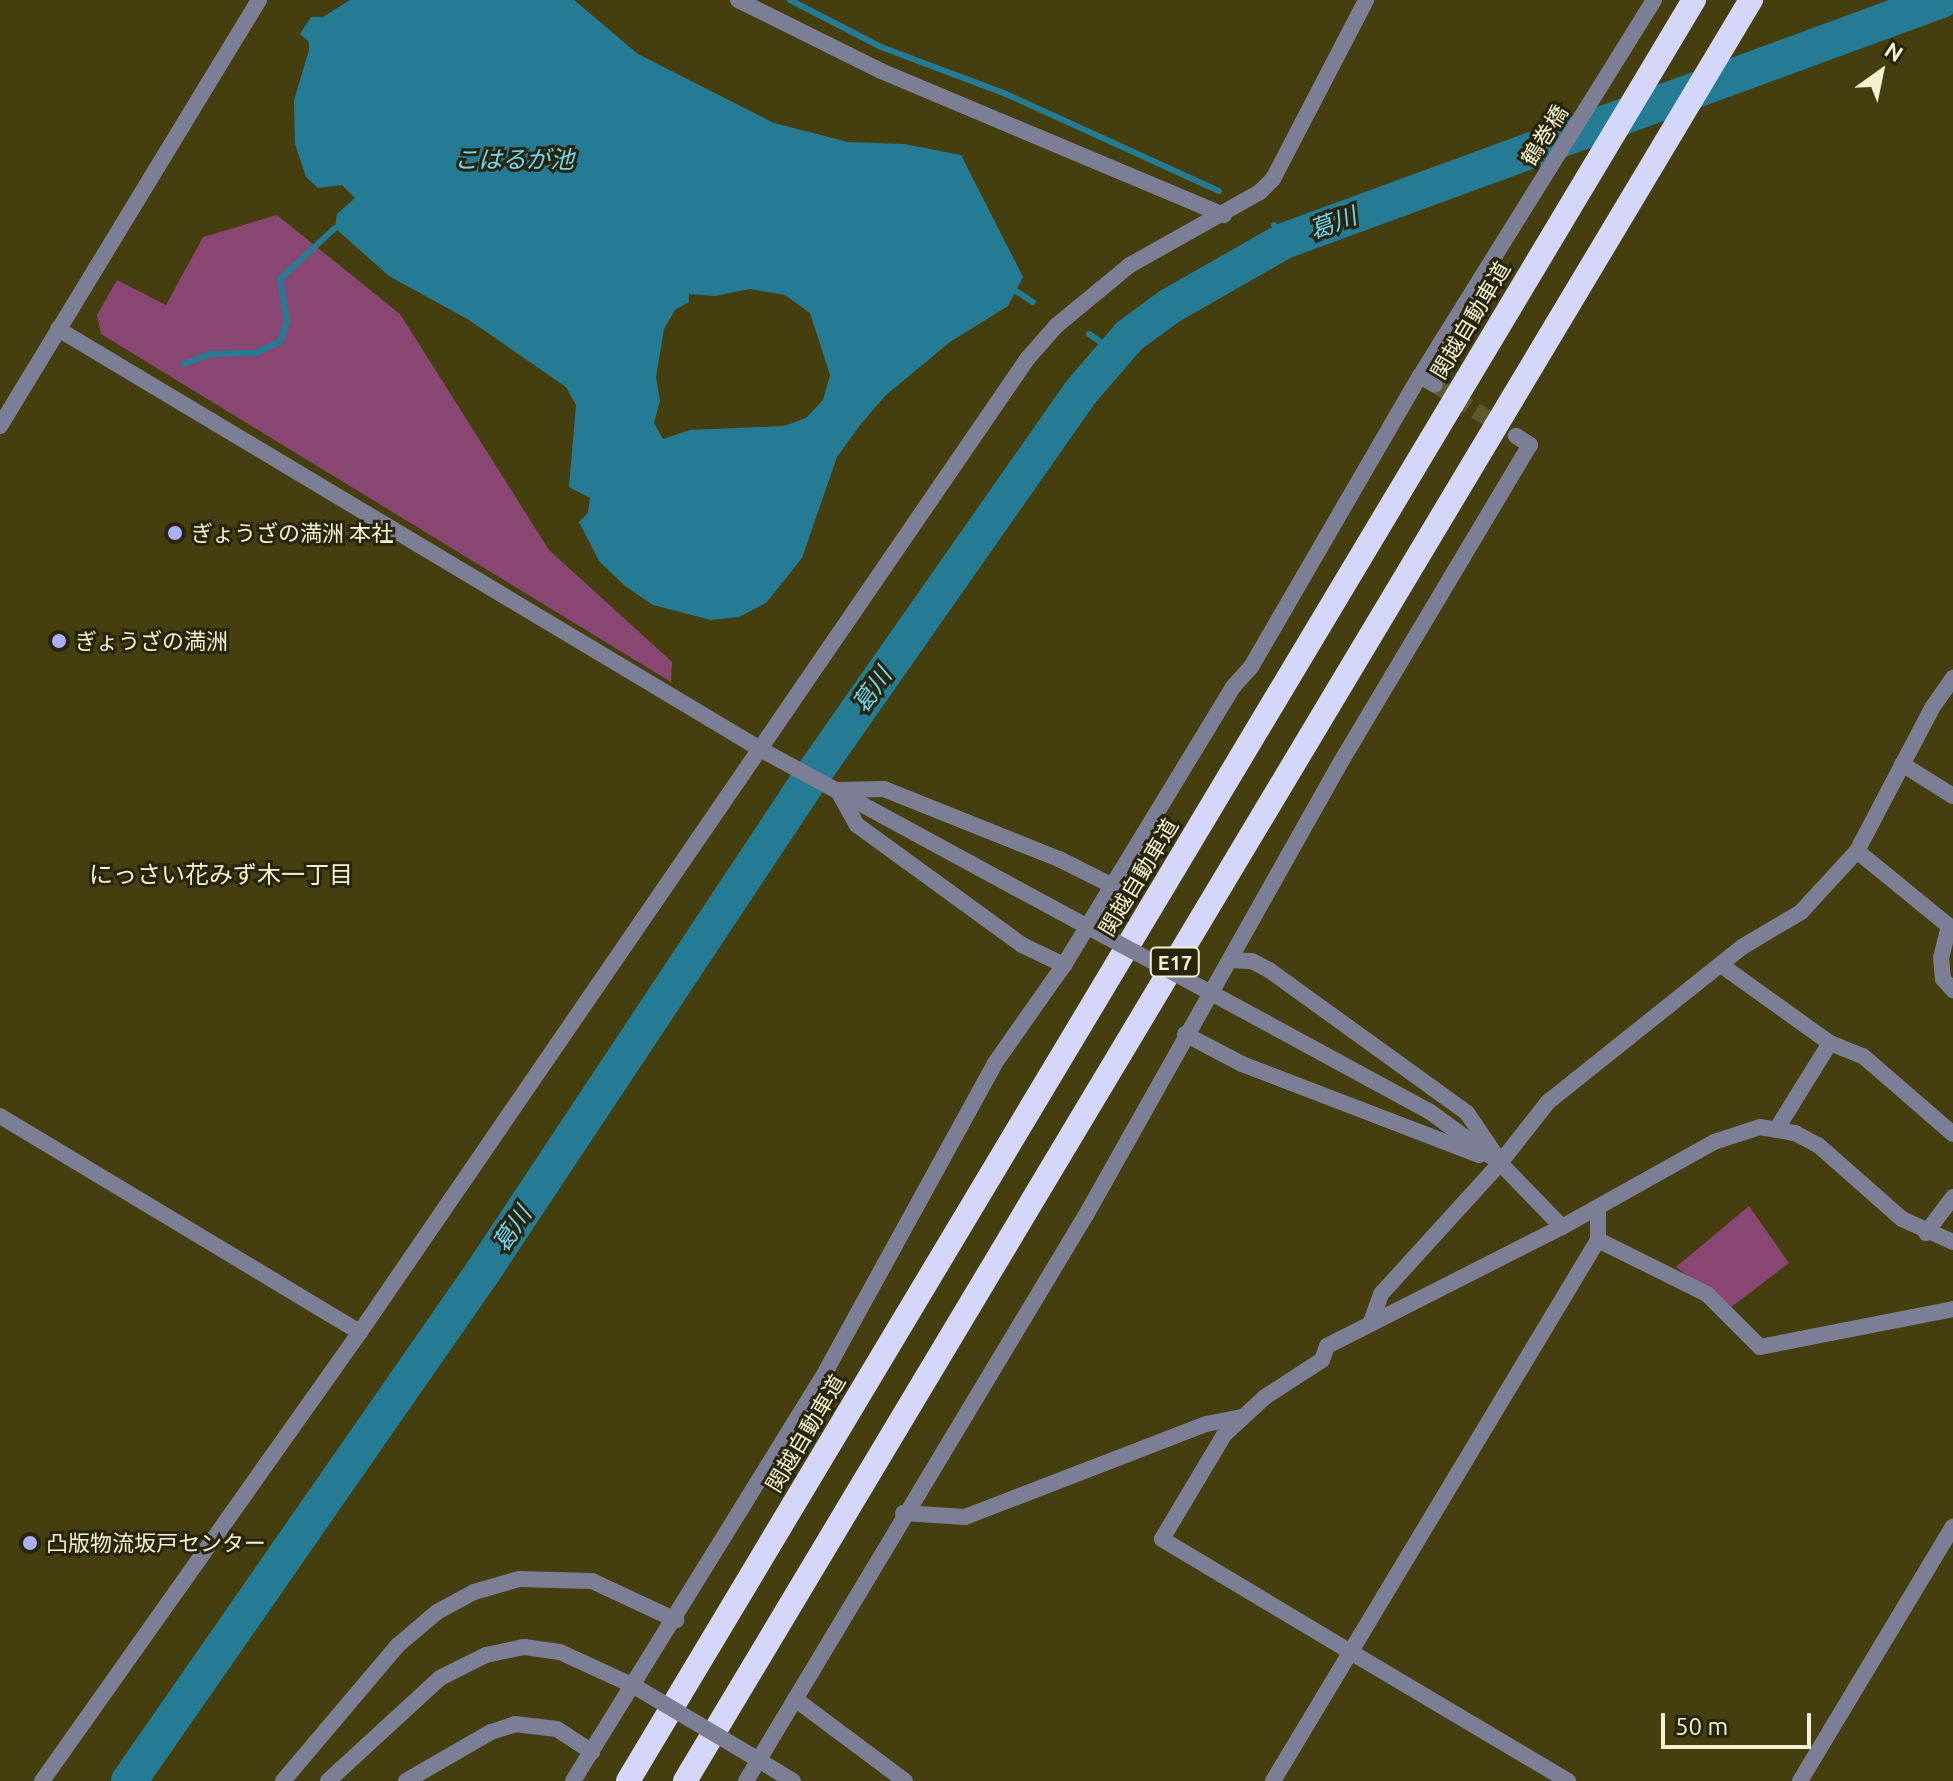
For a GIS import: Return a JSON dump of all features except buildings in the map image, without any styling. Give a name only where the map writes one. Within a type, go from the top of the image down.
[{"type":"highway","name":"関越自動車道","points":[[628,1781],[1694,0]]},
{"type":"highway","name":"E17","points":[[685,1781],[1751,0]]},
{"type":"street","points":[[0,426],[259,0]]},
{"type":"street","points":[[738,0],[881,71],[1224,215]]},
{"type":"street","points":[[42,1781],[360,1332],[1047,337],[1130,265],[1249,202],[1273,179],[1366,0]]},
{"type":"street","name":"鶴巻橋","points":[[573,1781],[676,1620],[827,1369],[995,1063],[1064,965],[1292,600],[1420,376],[1654,0]]},
{"type":"street","points":[[58,329],[760,749],[1429,1111],[1500,1163],[1562,1227]]},
{"type":"street","points":[[1420,376],[1435,385]]},
{"type":"street","points":[[746,1781],[755,1758],[795,1699],[903,1513],[1086,1215],[1185,1034],[1342,760],[1530,445],[1516,436]]},
{"type":"street","points":[[1371,1322],[1381,1294],[1500,1163],[1548,1102],[1721,965],[1801,912],[1857,851],[1902,764],[1953,678]]},
{"type":"street","points":[[1902,764],[1953,796]]},
{"type":"street","points":[[835,789],[884,789],[1059,859],[1113,886]]},
{"type":"street","points":[[835,789],[857,825],[1022,945],[1064,965]]},
{"type":"street","points":[[1857,851],[1949,926],[1941,957],[1943,979],[1953,990]]},
{"type":"street","points":[[1230,960],[1252,961],[1269,970],[1467,1113],[1500,1163]]},
{"type":"street","points":[[1721,965],[1830,1043],[1863,1056],[1953,1134]]},
{"type":"street","points":[[1185,1034],[1242,1064],[1500,1163]]},
{"type":"street","points":[[1776,1130],[1830,1043]]},
{"type":"street","points":[[0,1116],[360,1332]]},
{"type":"street","points":[[903,1513],[965,1517],[1206,1424],[1241,1417],[1307,1373],[1322,1360],[1327,1346],[1562,1227],[1714,1142],[1760,1127],[1818,1145],[1902,1219],[1926,1233],[1953,1242]]},
{"type":"street","points":[[1926,1233],[1953,1197]]},
{"type":"street","points":[[1273,1781],[1598,1240],[1598,1208]]},
{"type":"street","points":[[1598,1240],[1707,1294],[1760,1347],[1953,1309]]},
{"type":"street","points":[[1241,1417],[1162,1539],[1568,1781]]},
{"type":"street","points":[[1800,1781],[1953,1526]]},
{"type":"street","points":[[283,1781],[397,1646],[437,1612],[474,1592],[519,1579],[592,1581],[676,1620]]},
{"type":"street","points":[[328,1781],[440,1678],[486,1655],[524,1647],[560,1652],[634,1686],[793,1781]]},
{"type":"street","points":[[795,1699],[905,1781]]},
{"type":"street","points":[[406,1781],[491,1732],[515,1724],[557,1729],[592,1752]]},
{"type":"shaded area","points":[[277,215],[400,314],[549,550],[672,662],[671,682],[101,334],[97,315],[117,280],[166,305],[203,237]]},
{"type":"shaded area","points":[[1749,1206],[1789,1263],[1730,1308],[1676,1267]]},
{"type":"water","name":"こはるが池","points":[[350,0],[574,0],[638,54],[774,123],[848,142],[904,144],[961,155],[1023,277],[1008,306],[950,342],[885,396],[860,425],[837,457],[802,558],[766,603],[739,617],[711,620],[653,605],[625,586],[599,561],[579,522],[588,513],[590,498],[569,487],[576,405],[566,387],[469,320],[389,276],[335,228],[337,214],[355,198],[342,185],[318,188],[306,177],[295,144],[294,100],[309,50],[309,42],[300,34],[311,17],[323,17]],"holes":[[[750,289],[785,295],[810,313],[830,375],[823,400],[806,418],[784,426],[690,430],[663,439],[654,423],[660,401],[656,377],[664,329],[675,310],[689,302],[689,294],[715,296]]]},
{"type":"waterway","points":[[790,0],[881,47],[1006,94],[1219,191]]},
{"type":"waterway","name":"葛川","points":[[129,1781],[482,1273],[807,783],[1080,393],[1129,336],[1170,306],[1284,241],[1941,0]]},
{"type":"waterway","points":[[1274,225],[1284,241]]},
{"type":"waterway","points":[[184,364],[210,354],[256,353],[280,342],[287,322],[280,279],[335,228]]},
{"type":"waterway","points":[[1016,291],[1033,302]]},
{"type":"waterway","points":[[1089,334],[1115,352]]},
{"type":"tunnel","points":[[1435,385],[1505,429]]},
{"type":"place","name":"ぎょうざの満洲 本社","points":[[175,533]]},
{"type":"place","name":"ぎょうざの満洲","points":[[59,641]]},
{"type":"place","name":"凸版物流坂戸センター","points":[[30,1543]]},
{"type":"district","name":"にっさい花みず木一丁目","points":[[221,875]]}]
